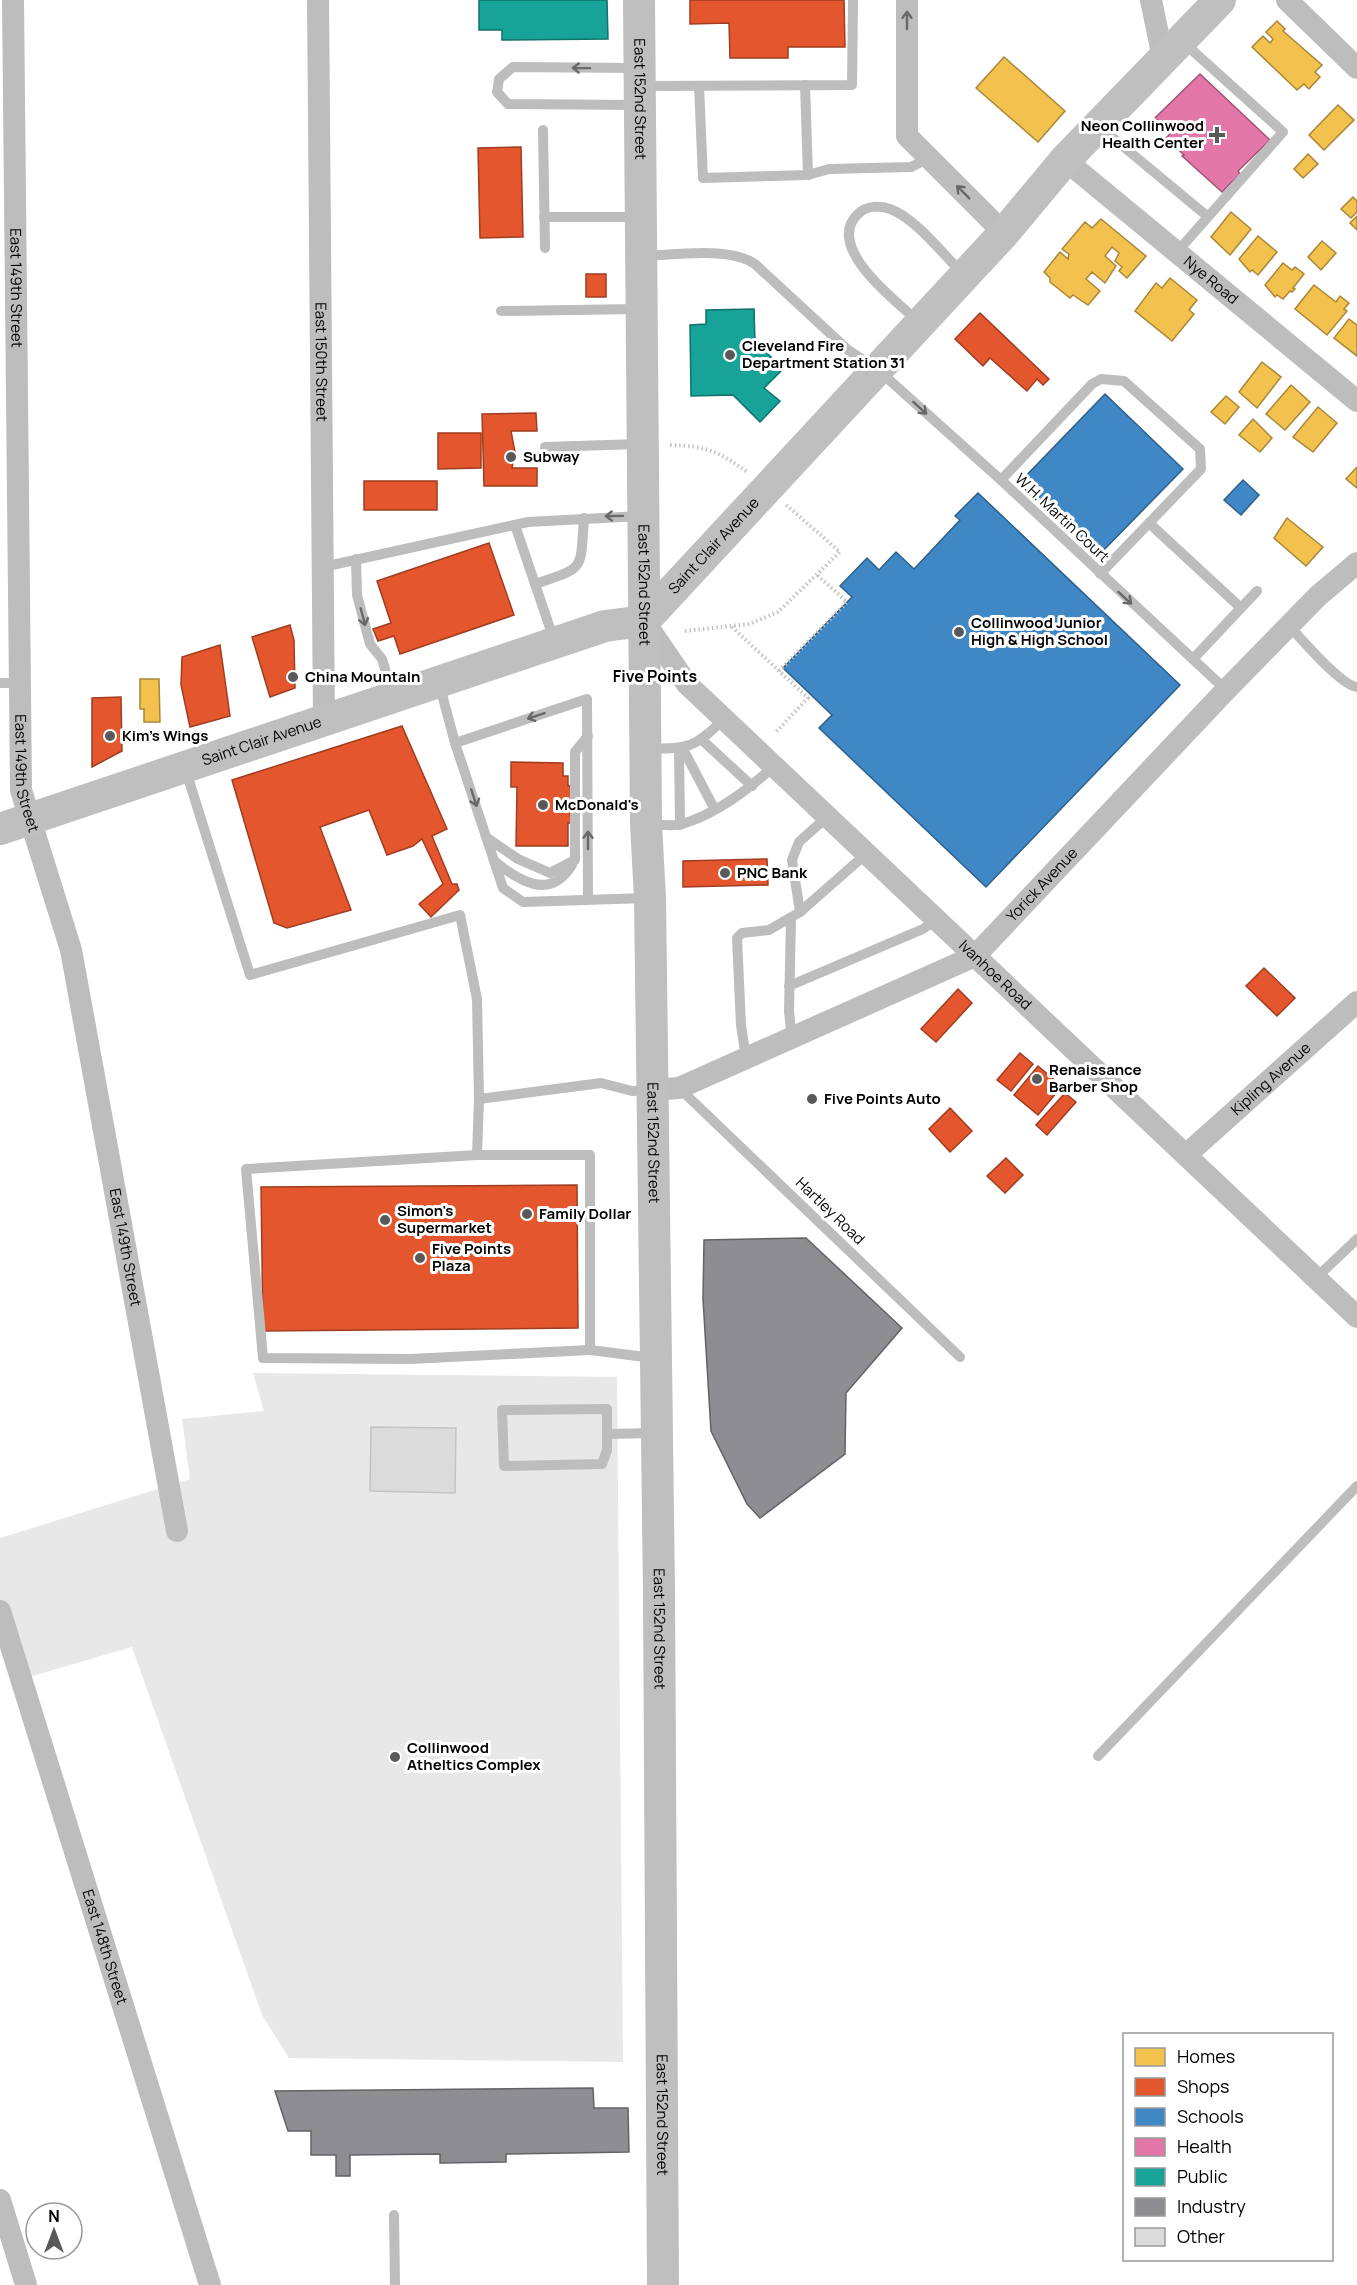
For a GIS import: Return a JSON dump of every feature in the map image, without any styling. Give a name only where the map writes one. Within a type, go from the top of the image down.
[{"type":"street","name":"East 149th Street","points":[[13,0],[10,682],[21,790],[71,950],[177,1532]]},
{"type":"street","name":"East 150th Street","points":[[318,0],[324,722]]},
{"type":"street","name":"East 152nd Street","points":[[639,0],[642,308],[656,445],[643,516],[646,824],[665,1089],[656,1358],[663,2285]]},
{"type":"street","points":[[907,0],[907,136],[1004,233]]},
{"type":"street","points":[[1151,0],[1172,49]]},
{"type":"street","name":"Saint Clair Avenue","points":[[0,829],[605,626],[644,621],[1004,233],[1065,160],[1220,0]]},
{"type":"street","points":[[1287,0],[1357,68]]},
{"type":"street","name":"Nye Road","points":[[1065,160],[1357,401]]},
{"type":"street","name":"Yorick Avenue","points":[[665,1089],[746,1058],[975,956],[1226,690],[1318,596],[1357,563]]},
{"type":"street","name":"Ivanhoe Road","points":[[644,621],[687,684],[1357,1317]]},
{"type":"street","name":"Kipling Avenue","points":[[1186,1155],[1357,1002]]},
{"type":"street","name":"East 148th Street","points":[[0,1611],[8,1662],[210,2285]]},
{"type":"street","points":[[0,2200],[26,2285]]},
{"type":"lane","points":[[640,87],[513,68],[499,79],[497,92],[508,104],[640,87],[852,84],[853,0]]},
{"type":"lane","points":[[1172,49],[1283,132],[1176,252]]},
{"type":"lane","points":[[805,85],[808,175]]},
{"type":"lane","points":[[699,86],[703,177],[808,175],[829,169],[911,167],[929,158]]},
{"type":"lane","points":[[1098,126],[1207,216]]},
{"type":"lane","points":[[543,130],[545,248]]},
{"type":"lane","points":[[920,323],[859,264],[850,245],[851,225],[859,212],[873,206],[889,208],[905,217],[965,275]]},
{"type":"lane","points":[[544,218],[641,218]]},
{"type":"lane","name":"W.H. Martin Court","points":[[641,256],[729,254],[745,257],[848,350],[877,369],[1001,480],[1226,690]]},
{"type":"lane","points":[[501,311],[642,308]]},
{"type":"lane","points":[[1001,480],[1092,384],[1101,379],[1124,381],[1200,449],[1201,469],[1100,574]]},
{"type":"lane","points":[[545,447],[656,445]]},
{"type":"lane","points":[[323,567],[514,525],[584,518],[643,516]]},
{"type":"lane","points":[[535,584],[573,572],[581,560],[584,518]]},
{"type":"lane","points":[[1149,523],[1240,608]]},
{"type":"lane","points":[[514,525],[555,643]]},
{"type":"lane","points":[[356,559],[357,595],[370,644],[382,659],[394,698]]},
{"type":"lane","points":[[1192,659],[1257,591]]},
{"type":"lane","points":[[1289,626],[1339,676],[1357,687]]},
{"type":"lane","points":[[439,682],[455,743],[503,888],[523,902],[650,898]]},
{"type":"lane","points":[[455,743],[587,699],[588,899]]},
{"type":"lane","points":[[645,749],[681,748],[702,740],[724,718]]},
{"type":"lane","points":[[494,861],[512,875],[539,886],[552,884],[562,877],[575,860],[575,752],[588,736]]},
{"type":"lane","points":[[702,740],[752,786]]},
{"type":"lane","points":[[681,748],[714,808]]},
{"type":"lane","points":[[680,825],[681,748]]},
{"type":"lane","points":[[646,824],[680,825],[752,786],[774,766]]},
{"type":"lane","points":[[185,768],[250,975],[460,915],[477,999],[479,1099],[477,1155]]},
{"type":"lane","points":[[792,1038],[789,986],[796,915],[792,860],[799,842],[828,816]]},
{"type":"lane","points":[[486,837],[526,863],[550,873],[563,869],[575,860]]},
{"type":"lane","points":[[746,1058],[741,1025],[737,938],[742,933],[769,930],[796,915],[866,854]]},
{"type":"lane","points":[[789,986],[923,928],[936,920]]},
{"type":"lane","points":[[479,1099],[601,1083],[632,1091],[665,1089]]},
{"type":"lane","name":"Hartley Road","points":[[665,1089],[960,1357]]},
{"type":"lane","points":[[590,1350],[590,1155],[477,1155],[246,1169],[263,1358],[411,1359],[590,1350],[656,1358]]},
{"type":"lane","points":[[1316,1278],[1357,1239]]},
{"type":"lane","points":[[607,1409],[608,1434],[607,1450],[602,1464],[504,1466],[502,1410],[607,1409]]},
{"type":"lane","points":[[608,1434],[657,1433]]},
{"type":"lane","points":[[1098,1756],[1357,1486]]},
{"type":"lane","points":[[394,2215],[396,2285]]},
{"type":"path","points":[[656,445],[700,446],[722,453],[747,472]]},
{"type":"path","points":[[685,632],[748,624],[778,612],[840,552],[784,503]]},
{"type":"path","points":[[779,671],[847,602],[816,574]]},
{"type":"path","points":[[732,627],[808,698],[776,732]]},
{"type":"shaded area","name":"Collinwood Atheltics Complex","points":[[253,1373],[617,1377],[623,2062],[289,2058],[262,2015],[132,1647],[22,1679],[0,1611],[0,1538],[190,1479],[182,1419],[264,1411]]},
{"type":"building: Homes","points":[[1277,21],[1285,29],[1283,31],[1322,65],[1315,72],[1320,77],[1309,89],[1304,84],[1297,90],[1252,47],[1263,36],[1270,43],[1273,39],[1266,32]]},
{"type":"building: Homes","points":[[1004,57],[1065,111],[1038,142],[976,88]]},
{"type":"building: Homes","points":[[1338,105],[1354,120],[1324,150],[1309,135]]},
{"type":"building: Homes","points":[[1308,154],[1318,164],[1303,178],[1294,169]]},
{"type":"building: Homes","points":[[1353,197],[1357,201],[1357,212],[1351,218],[1341,209]]},
{"type":"building: Homes","points":[[1231,212],[1251,229],[1230,255],[1211,237]]},
{"type":"building: Homes","points":[[1357,216],[1357,230],[1350,223]]},
{"type":"building: Homes","points":[[1101,219],[1146,256],[1127,278],[1119,271],[1122,267],[1115,261],[1119,253],[1112,247],[1105,256],[1116,266],[1105,283],[1092,272],[1086,279],[1100,291],[1088,305],[1073,295],[1070,298],[1050,282],[1050,278],[1044,272],[1060,252],[1068,259],[1069,254],[1062,249],[1085,222],[1092,228]]},
{"type":"building: Homes","points":[[1258,236],[1277,252],[1258,275],[1252,270],[1250,272],[1239,259]]},
{"type":"building: Homes","points":[[1322,241],[1336,253],[1321,270],[1308,257]]},
{"type":"building: Homes","points":[[1283,263],[1292,270],[1295,267],[1304,274],[1293,288],[1295,289],[1283,299],[1277,295],[1275,297],[1265,285]]},
{"type":"building: Homes","points":[[1170,278],[1197,300],[1189,310],[1194,314],[1172,341],[1135,311],[1156,283],[1162,288]]},
{"type":"building: Homes","points":[[1314,285],[1336,302],[1340,296],[1349,303],[1344,309],[1347,311],[1327,335],[1295,309]]},
{"type":"building: Homes","points":[[1349,319],[1357,325],[1357,356],[1334,338]]},
{"type":"building: Homes","points":[[1262,362],[1281,377],[1257,408],[1239,392]]},
{"type":"building: Homes","points":[[1291,385],[1310,402],[1285,430],[1266,414]]},
{"type":"building: Homes","points":[[1226,396],[1239,407],[1225,424],[1211,412]]},
{"type":"building: Homes","points":[[1318,407],[1337,423],[1313,452],[1293,437]]},
{"type":"building: Homes","points":[[1253,419],[1272,438],[1260,452],[1239,435]]},
{"type":"building: Homes","points":[[1357,467],[1357,488],[1346,479]]},
{"type":"building: Homes","points":[[1287,518],[1323,547],[1306,566],[1274,538]]},
{"type":"building: Homes","points":[[140,679],[159,679],[160,722],[144,722],[144,709],[140,709]]},
{"type":"building: Shops","points":[[690,0],[844,0],[845,47],[788,47],[788,58],[730,58],[729,23],[690,24]]},
{"type":"building: Shops","points":[[521,147],[523,237],[480,238],[478,148]]},
{"type":"building: Shops","points":[[586,274],[606,274],[606,297],[586,297]]},
{"type":"building: Shops","points":[[980,313],[1049,379],[1043,385],[1037,379],[1027,391],[990,358],[983,366],[955,339]]},
{"type":"building: Shops","points":[[536,413],[537,431],[511,431],[515,452],[512,468],[537,468],[537,486],[484,486],[482,414]]},
{"type":"building: Shops","points":[[438,433],[481,433],[481,468],[438,469]]},
{"type":"building: Shops","points":[[364,481],[437,481],[437,510],[364,510]]},
{"type":"building: Shops","points":[[489,543],[514,615],[400,654],[394,636],[378,641],[373,629],[391,623],[377,581]]},
{"type":"building: Shops","points":[[290,625],[294,640],[295,688],[270,697],[252,637]]},
{"type":"building: Shops","points":[[220,645],[230,716],[190,727],[181,685],[182,657]]},
{"type":"building: Shops","points":[[121,697],[122,751],[92,767],[92,698]]},
{"type":"building: Shops","points":[[402,726],[447,829],[432,836],[452,884],[457,884],[459,890],[431,917],[419,904],[443,884],[422,839],[413,846],[387,855],[369,810],[320,827],[351,910],[287,928],[274,923],[232,780]]},
{"type":"building: Shops","name":"McDonald's","points":[[511,762],[563,763],[563,776],[568,776],[568,786],[573,786],[570,815],[573,815],[573,823],[568,823],[568,846],[516,846],[517,787],[511,787]]},
{"type":"building: Shops","name":"PNC Bank","points":[[767,859],[768,885],[683,887],[683,861]]},
{"type":"building: Shops","points":[[1264,968],[1295,998],[1277,1016],[1246,986]]},
{"type":"building: Shops","points":[[958,989],[972,1003],[936,1042],[921,1029]]},
{"type":"building: Shops","points":[[1020,1053],[1033,1064],[1011,1091],[997,1080]]},
{"type":"building: Shops","points":[[1038,1066],[1062,1086],[1038,1115],[1014,1095]]},
{"type":"building: Shops","points":[[1065,1093],[1076,1102],[1047,1135],[1036,1125]]},
{"type":"building: Shops","points":[[950,1108],[972,1131],[950,1152],[929,1129]]},
{"type":"building: Shops","points":[[1006,1158],[1023,1175],[1005,1193],[987,1176]]},
{"type":"building: Shops","name":"Five Points Plaza","points":[[577,1185],[578,1328],[263,1331],[261,1187]]},
{"type":"building: Schools","points":[[1105,394],[1183,469],[1100,554],[1021,481]]},
{"type":"building: Schools","points":[[1243,480],[1259,495],[1241,515],[1224,500]]},
{"type":"building: Schools","points":[[978,493],[1180,685],[986,887],[819,728],[832,715],[783,668],[852,597],[840,586],[867,558],[879,570],[896,552],[914,569],[960,520],[955,516]]},
{"type":"building: Health","name":"Neon Collinwood Health Center","points":[[1200,74],[1270,140],[1238,171],[1240,174],[1222,192],[1182,156],[1184,155],[1166,138],[1173,131],[1155,118]]},
{"type":"building: Public","points":[[479,0],[607,0],[608,39],[502,40],[502,30],[479,30]]},
{"type":"building: Public","name":"Cleveland Fire Department Station 31","points":[[754,309],[755,341],[783,369],[764,388],[780,401],[760,422],[733,395],[691,396],[690,325],[706,324],[706,310]]},
{"type":"building: Industry","points":[[806,1238],[902,1328],[846,1393],[845,1454],[760,1518],[747,1504],[711,1431],[703,1299],[704,1240]]},
{"type":"building: Industry","points":[[593,2088],[594,2108],[628,2108],[629,2152],[506,2154],[506,2162],[440,2163],[440,2154],[350,2155],[350,2176],[336,2176],[336,2155],[311,2155],[311,2131],[288,2131],[275,2091]]},
{"type":"building: Other","points":[[371,1427],[456,1428],[455,1493],[370,1491]]},
{"type":"place","name":"Neon Collinwood Health Center","points":[[1217,135]]},
{"type":"place","name":"Cleveland Fire Department Station 31","points":[[730,355]]},
{"type":"place","name":"Subway","points":[[511,457]]},
{"type":"place","name":"Collinwood Junior High & High School","points":[[959,632]]},
{"type":"place","name":"China MountaIn","points":[[293,677]]},
{"type":"place","name":"Kim's Wings","points":[[110,736]]},
{"type":"place","name":"McDonald's","points":[[543,805]]},
{"type":"place","name":"PNC Bank","points":[[725,873]]},
{"type":"place","name":"Renaissance Barber Shop","points":[[1037,1079]]},
{"type":"place","name":"Five Points Auto","points":[[812,1099]]},
{"type":"place","name":"Family Dollar","points":[[527,1214]]},
{"type":"place","name":"Simon's Supermarket","points":[[385,1220]]},
{"type":"place","name":"Five Points Plaza","points":[[420,1258]]},
{"type":"place","name":"Collinwood Atheltics Complex","points":[[395,1757]]},
{"type":"district","name":"Five Points","points":[[655,676]]}]
